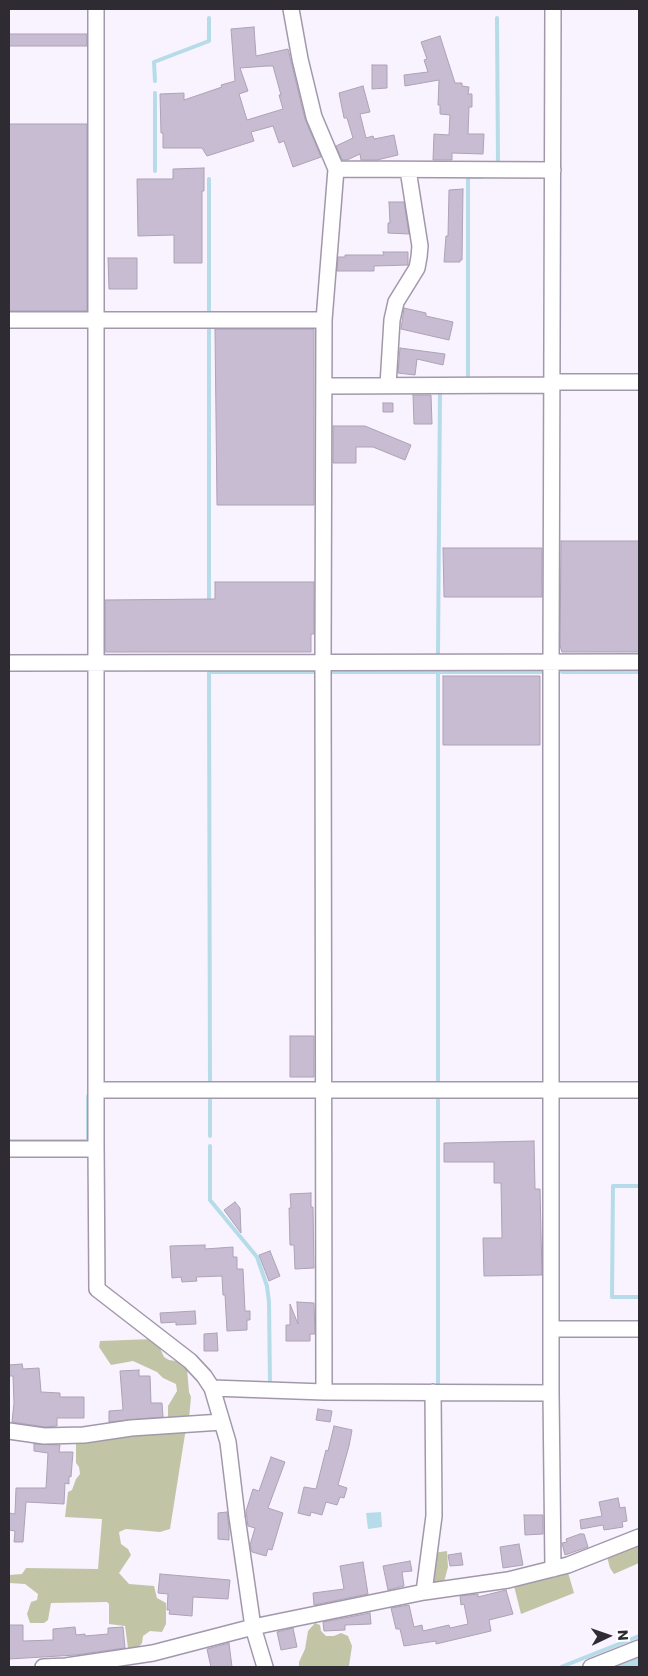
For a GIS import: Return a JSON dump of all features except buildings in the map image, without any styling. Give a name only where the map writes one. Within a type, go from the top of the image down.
[{"type":"street","points":[[96,9],[95,662],[98,1289],[190,1361],[212,1388],[228,1442],[253,1628],[265,1667]]},
{"type":"street","points":[[291,9],[300,59],[314,117],[336,169],[324,320],[324,1392]]},
{"type":"street","points":[[553,9],[551,662],[551,1393],[553,1569]]},
{"type":"street","points":[[336,169],[553,170]]},
{"type":"street","points":[[388,384],[392,320],[396,302],[417,268],[419,257],[420,246],[408,170]]},
{"type":"street","points":[[9,320],[324,320]]},
{"type":"street","points":[[325,386],[639,382]]},
{"type":"street","points":[[9,663],[639,662]]},
{"type":"street","points":[[96,1090],[639,1090]]},
{"type":"street","points":[[9,1149],[96,1149]]},
{"type":"street","points":[[552,1330],[639,1329]]},
{"type":"street","points":[[212,1388],[324,1392],[551,1393]]},
{"type":"street","points":[[424,1592],[434,1516],[432,1392]]},
{"type":"street","points":[[9,1431],[44,1436],[84,1435],[131,1428],[222,1422]]},
{"type":"street","points":[[43,1667],[66,1666],[153,1653],[253,1628],[424,1592],[508,1580],[568,1565],[639,1537]]},
{"type":"street","points":[[591,1667],[639,1648]]},
{"type":"green space","points":[[153,1339],[164,1357],[169,1360],[183,1362],[187,1368],[191,1397],[189,1419],[168,1418],[168,1406],[177,1391],[176,1384],[163,1378],[157,1372],[133,1361],[111,1365],[99,1347],[100,1341]]},
{"type":"green space","points":[[186,1428],[170,1529],[160,1532],[126,1529],[119,1532],[121,1544],[128,1549],[131,1555],[119,1573],[129,1584],[154,1586],[157,1598],[166,1603],[166,1624],[162,1632],[150,1631],[143,1636],[142,1643],[136,1650],[128,1648],[125,1626],[109,1624],[109,1604],[107,1602],[51,1603],[48,1620],[44,1623],[30,1623],[27,1614],[31,1602],[37,1600],[38,1594],[25,1584],[9,1583],[9,1575],[22,1574],[26,1568],[98,1569],[102,1519],[65,1517],[68,1492],[72,1490],[80,1474],[76,1463],[76,1439]]},
{"type":"green space","points":[[639,1540],[639,1563],[614,1574],[610,1568],[606,1553]]},
{"type":"green space","points":[[447,1551],[448,1567],[443,1586],[431,1587],[433,1553]]},
{"type":"green space","points":[[567,1569],[574,1593],[521,1614],[513,1582],[524,1584],[528,1579]]},
{"type":"green space","points":[[315,1623],[320,1625],[321,1631],[326,1636],[334,1636],[341,1633],[348,1636],[352,1646],[349,1666],[299,1667],[308,1631]]},
{"type":"water","points":[[381,1512],[382,1527],[368,1529],[366,1513]]},
{"type":"water","points":[[639,1651],[639,1666],[599,1667]]},
{"type":"waterway","points":[[155,81],[154,62],[209,41],[209,18]]},
{"type":"waterway","points":[[497,18],[498,162]]},
{"type":"waterway","points":[[155,93],[155,171]]},
{"type":"waterway","points":[[468,381],[468,177],[482,177]]},
{"type":"waterway","points":[[209,179],[209,316]]},
{"type":"waterway","points":[[209,325],[209,603]]},
{"type":"waterway","points":[[438,653],[440,391]]},
{"type":"waterway","points":[[210,1083],[209,672],[315,672]]},
{"type":"waterway","points":[[332,672],[544,672]]},
{"type":"waterway","points":[[438,672],[438,1082]]},
{"type":"waterway","points":[[562,672],[639,672]]},
{"type":"waterway","points":[[210,1094],[210,1136]]},
{"type":"waterway","points":[[438,1094],[438,1387]]},
{"type":"waterway","points":[[9,1141],[88,1141],[88,1096]]},
{"type":"waterway","points":[[210,1146],[210,1200],[257,1257],[267,1286],[269,1302],[270,1385]]},
{"type":"waterway","points":[[639,1186],[613,1186],[612,1297],[639,1297]]},
{"type":"waterway","points":[[561,1667],[639,1636]]}]
